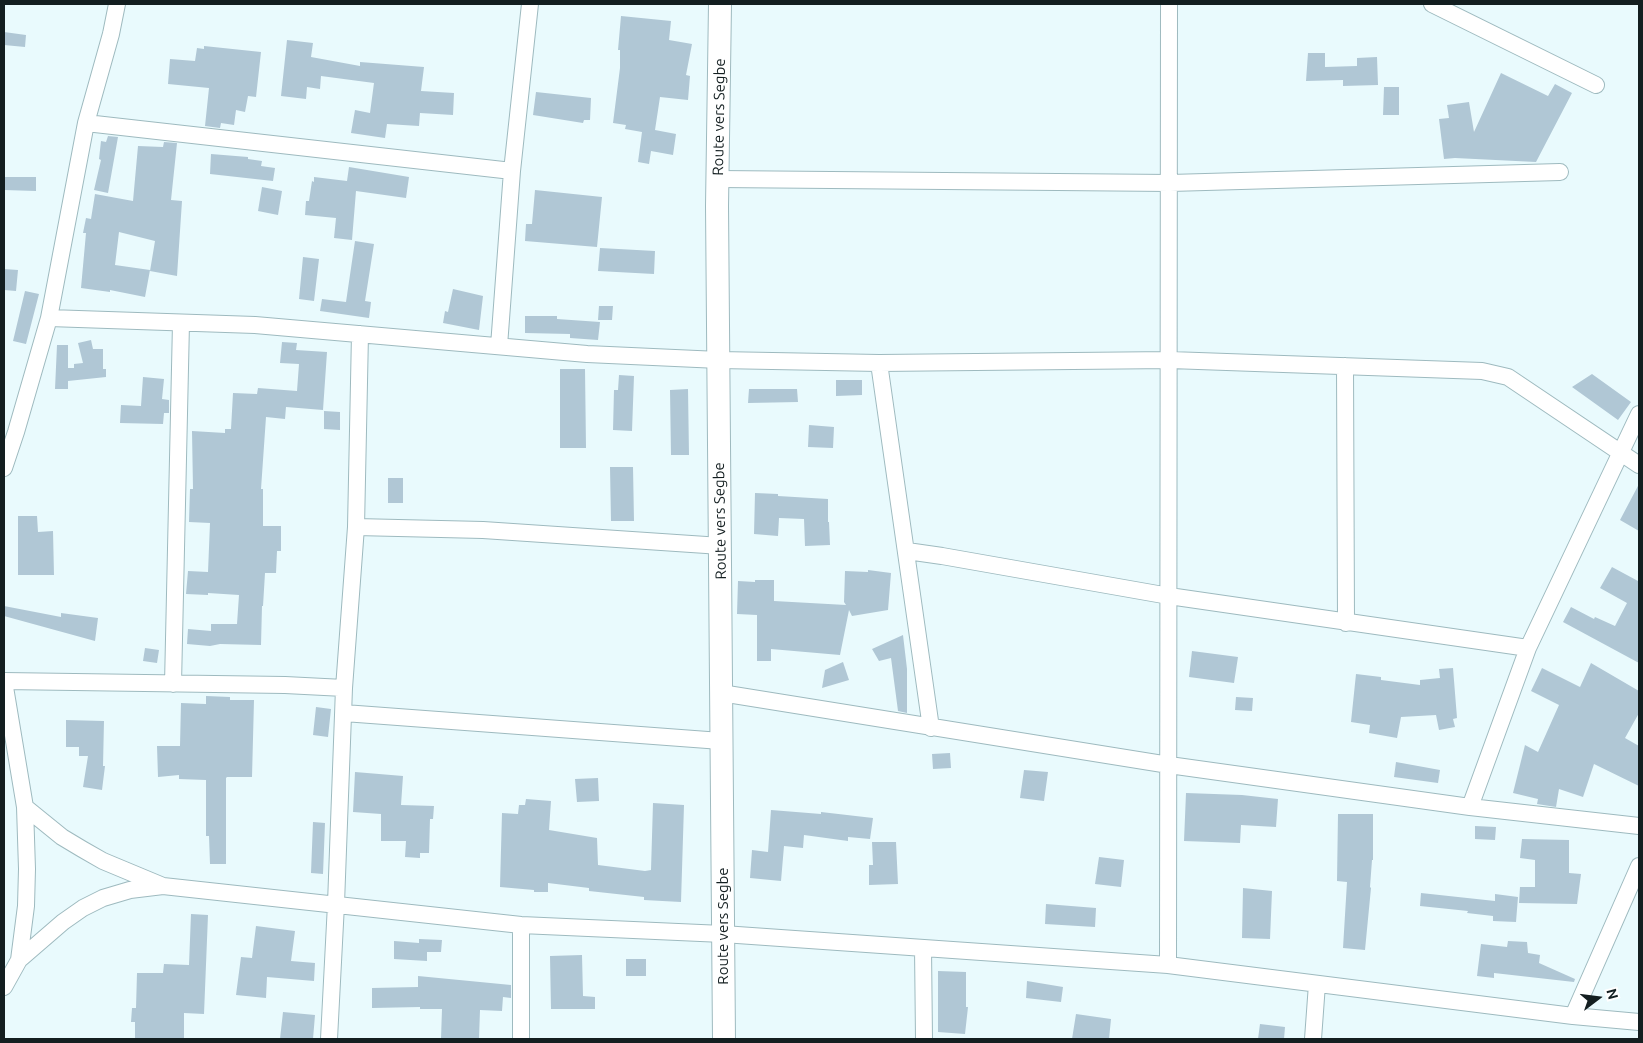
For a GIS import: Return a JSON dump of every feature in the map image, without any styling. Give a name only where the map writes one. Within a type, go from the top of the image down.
[{"type":"main road","name":"Route vers Segbe","points":[[720,4],[718,179],[724,1039]]},
{"type":"street","points":[[4,468],[49,318],[86,123],[111,34],[117,4]]},
{"type":"street","points":[[499,346],[512,171],[530,4]]},
{"type":"street","points":[[1168,965],[1170,4]]},
{"type":"street","points":[[1432,4],[1596,85]]},
{"type":"street","points":[[86,123],[512,171]]},
{"type":"street","points":[[718,179],[1170,183],[1560,172]]},
{"type":"street","points":[[49,318],[255,326],[587,354],[719,360],[878,363],[1170,360],[1482,371],[1508,377],[1639,465]]},
{"type":"street","points":[[173,684],[181,323]]},
{"type":"street","points":[[329,1039],[344,688],[356,527],[360,334]]},
{"type":"street","points":[[878,363],[907,551],[931,728]]},
{"type":"street","points":[[1345,366],[1346,623]]},
{"type":"street","points":[[1470,808],[1528,648],[1639,414]]},
{"type":"street","points":[[356,527],[483,530],[721,546]]},
{"type":"street","points":[[907,551],[1169,596],[1528,648]]},
{"type":"street","points":[[4,988],[19,960],[26,906],[27,868],[25,806],[4,681],[285,685],[344,688]]},
{"type":"street","points":[[721,693],[1169,765],[1470,808],[1639,826]]},
{"type":"street","points":[[344,713],[721,741]]},
{"type":"street","points":[[25,806],[62,837],[82,849],[103,861],[163,886]]},
{"type":"street","points":[[1573,1016],[1639,866]]},
{"type":"street","points":[[19,960],[63,922],[83,908],[103,898],[130,890],[163,886],[521,925],[723,934],[1168,965],[1573,1016],[1639,1022]]},
{"type":"street","points":[[521,925],[521,1039]]},
{"type":"street","points":[[923,948],[924,1039]]},
{"type":"street","points":[[1313,1039],[1317,984]]},
{"type":"building","points":[[621,16],[671,21],[669,40],[692,44],[686,75],[690,76],[688,100],[660,97],[655,130],[676,134],[673,155],[651,151],[649,164],[638,162],[642,132],[625,129],[626,125],[613,123],[620,68],[620,50],[618,50]]},
{"type":"building","points":[[4,32],[26,35],[25,47],[4,45]]},
{"type":"building","points":[[287,40],[313,43],[311,57],[360,66],[360,62],[424,67],[421,91],[454,93],[453,115],[420,113],[419,126],[387,124],[385,138],[351,133],[355,110],[370,113],[374,83],[321,76],[320,89],[307,87],[306,99],[281,96]]},
{"type":"building","points":[[204,46],[261,52],[256,97],[248,96],[245,112],[236,110],[234,125],[221,123],[220,128],[205,126],[209,88],[168,84],[170,59],[195,61],[197,48],[204,49]]},
{"type":"building","points":[[1308,53],[1325,53],[1325,67],[1357,66],[1357,58],[1377,57],[1378,85],[1343,86],[1343,80],[1306,81]]},
{"type":"building","points":[[1501,73],[1548,96],[1555,84],[1572,93],[1536,162],[1444,159],[1439,119],[1449,118],[1447,105],[1469,102],[1474,132]]},
{"type":"building","points":[[1384,87],[1399,87],[1399,115],[1383,115]]},
{"type":"building","points":[[536,92],[591,98],[590,120],[584,120],[583,123],[533,115]]},
{"type":"building","points":[[108,136],[118,137],[108,193],[94,190],[101,160],[99,159],[101,141],[106,142]]},
{"type":"building","points":[[164,142],[177,143],[171,200],[182,201],[177,276],[150,271],[155,241],[119,232],[115,265],[150,270],[145,297],[110,290],[110,292],[81,288],[86,233],[83,233],[86,218],[91,219],[95,194],[133,201],[138,146],[163,147]]},
{"type":"building","points":[[211,154],[248,157],[248,159],[262,161],[261,166],[275,168],[273,181],[210,174]]},
{"type":"building","points":[[349,167],[409,177],[406,198],[356,191],[352,240],[334,238],[336,218],[305,215],[306,201],[309,201],[314,177],[347,181]]},
{"type":"building","points":[[4,177],[36,177],[36,191],[4,190]]},
{"type":"building","points":[[262,187],[282,191],[278,215],[258,211]]},
{"type":"building","points":[[535,190],[602,197],[597,247],[525,241],[526,224],[532,224]]},
{"type":"building","points":[[355,241],[374,244],[365,301],[371,302],[369,318],[320,311],[322,299],[346,302]]},
{"type":"building","points":[[600,248],[655,251],[654,274],[598,271]]},
{"type":"building","points":[[303,257],[319,259],[314,301],[299,299]]},
{"type":"building","points":[[4,269],[18,270],[16,291],[4,290]]},
{"type":"building","points":[[453,289],[483,296],[479,330],[443,323],[445,311],[448,312]]},
{"type":"building","points":[[25,291],[39,294],[26,344],[13,341]]},
{"type":"building","points":[[599,306],[613,306],[612,320],[598,320]]},
{"type":"building","points":[[525,316],[557,316],[557,319],[600,322],[598,340],[570,338],[570,334],[525,333]]},
{"type":"building","points":[[91,340],[93,349],[103,349],[103,369],[106,369],[106,377],[68,381],[68,389],[55,389],[57,345],[68,345],[68,368],[74,368],[74,364],[83,363],[78,343]]},
{"type":"building","points":[[282,342],[297,343],[296,350],[327,352],[323,410],[286,407],[285,419],[266,417],[261,489],[263,489],[263,526],[281,526],[281,551],[277,551],[276,573],[265,573],[261,645],[220,644],[210,646],[187,644],[188,629],[211,631],[211,624],[237,624],[239,595],[186,594],[188,571],[208,572],[210,523],[189,522],[190,489],[193,489],[192,431],[225,433],[225,429],[231,429],[233,393],[257,394],[258,388],[297,391],[299,364],[280,363]]},
{"type":"building","points":[[560,369],[585,369],[586,448],[560,448]]},
{"type":"building","points":[[1592,374],[1631,402],[1618,420],[1572,387]]},
{"type":"building","points":[[619,375],[634,376],[632,431],[613,430],[614,390],[618,390]]},
{"type":"building","points":[[143,377],[164,379],[162,399],[169,400],[169,413],[164,413],[163,424],[120,423],[121,405],[141,406]]},
{"type":"building","points":[[836,380],[862,380],[862,395],[836,396]]},
{"type":"building","points":[[688,389],[689,455],[671,455],[670,390]]},
{"type":"building","points":[[749,389],[797,389],[798,402],[748,403]]},
{"type":"building","points":[[324,411],[340,412],[340,430],[324,429]]},
{"type":"building","points":[[809,425],[834,427],[833,448],[808,447]]},
{"type":"building","points":[[610,467],[633,467],[634,521],[611,521]]},
{"type":"building","points":[[388,478],[403,478],[403,503],[388,503]]},
{"type":"building","points":[[1639,484],[1639,531],[1620,520]]},
{"type":"building","points":[[755,493],[828,499],[830,545],[805,546],[804,519],[779,518],[778,536],[754,534]]},
{"type":"building","points":[[18,516],[37,516],[38,532],[53,531],[54,575],[18,575]]},
{"type":"building","points":[[1612,567],[1639,580],[1639,663],[1563,622],[1571,607],[1594,619],[1595,617],[1615,626],[1627,603],[1600,588]]},
{"type":"building","points":[[868,570],[891,573],[888,610],[852,616],[849,610],[840,655],[771,649],[771,661],[757,661],[757,615],[737,614],[738,581],[774,580],[774,601],[846,605],[844,602],[845,571],[868,572]]},
{"type":"building","points":[[4,606],[61,617],[61,613],[98,618],[95,641],[4,616]]},
{"type":"building","points":[[903,635],[907,669],[907,713],[898,711],[891,658],[879,661],[872,649]]},
{"type":"building","points":[[145,648],[159,650],[157,663],[143,661]]},
{"type":"building","points":[[1192,651],[1238,657],[1234,683],[1189,677]]},
{"type":"building","points":[[843,662],[849,680],[822,688],[825,670]]},
{"type":"building","points":[[1591,663],[1639,691],[1639,713],[1625,738],[1639,746],[1639,786],[1594,764],[1583,797],[1559,789],[1556,807],[1537,804],[1538,799],[1513,793],[1525,745],[1538,752],[1559,705],[1531,691],[1542,668],[1580,687]]},
{"type":"building","points":[[1453,668],[1457,718],[1453,719],[1455,727],[1439,730],[1436,715],[1401,717],[1397,738],[1369,733],[1370,725],[1351,722],[1356,674],[1381,677],[1381,680],[1420,685],[1420,680],[1440,678],[1439,669]]},
{"type":"building","points":[[206,696],[230,697],[230,700],[254,700],[252,777],[226,778],[226,864],[210,864],[209,836],[206,836],[206,780],[179,779],[179,775],[158,777],[157,746],[180,746],[181,703],[206,704]]},
{"type":"building","points":[[1236,697],[1253,698],[1252,711],[1235,710]]},
{"type":"building","points":[[316,707],[331,709],[328,737],[313,735]]},
{"type":"building","points":[[66,720],[104,721],[103,766],[105,766],[102,790],[83,787],[88,756],[79,756],[79,747],[66,747]]},
{"type":"building","points":[[950,753],[951,768],[933,769],[932,754]]},
{"type":"building","points":[[1396,762],[1440,770],[1438,783],[1394,777]]},
{"type":"building","points":[[1024,770],[1048,772],[1044,801],[1020,798]]},
{"type":"building","points":[[355,772],[403,776],[401,805],[434,806],[433,819],[430,819],[429,853],[420,853],[420,858],[405,857],[406,841],[381,841],[381,814],[353,812]]},
{"type":"building","points":[[598,778],[599,801],[577,802],[575,779]]},
{"type":"building","points":[[1186,793],[1242,795],[1278,799],[1276,827],[1241,825],[1240,843],[1184,841]]},
{"type":"building","points":[[526,799],[551,801],[549,830],[597,838],[598,865],[645,871],[651,870],[653,803],[684,805],[681,902],[644,900],[644,897],[589,891],[589,888],[548,883],[548,892],[500,887],[502,813],[518,814],[519,805],[525,805]]},
{"type":"building","points":[[771,810],[821,814],[821,812],[873,818],[870,839],[848,837],[848,841],[804,835],[803,848],[784,846],[781,881],[750,878],[752,850],[768,852]]},
{"type":"building","points":[[1338,814],[1373,814],[1373,860],[1365,950],[1343,948],[1347,882],[1337,881]]},
{"type":"building","points":[[313,822],[325,823],[323,874],[311,873]]},
{"type":"building","points":[[1475,826],[1496,827],[1495,840],[1475,839]]},
{"type":"building","points":[[1522,839],[1569,840],[1569,873],[1581,874],[1577,904],[1519,903],[1520,887],[1535,887],[1535,860],[1520,858]]},
{"type":"building","points":[[872,842],[896,842],[898,884],[869,885],[869,865],[873,865]]},
{"type":"building","points":[[1099,857],[1124,860],[1121,887],[1095,884]]},
{"type":"building","points":[[1243,888],[1272,891],[1270,939],[1242,938]]},
{"type":"building","points":[[1421,893],[1495,901],[1495,894],[1518,897],[1516,922],[1493,921],[1493,916],[1467,913],[1468,911],[1420,906]]},
{"type":"building","points":[[1046,904],[1096,908],[1095,927],[1045,924]]},
{"type":"building","points":[[191,914],[208,915],[204,1014],[184,1013],[184,1039],[135,1039],[135,1022],[131,1022],[132,1008],[136,1008],[137,973],[163,973],[164,964],[189,965]]},
{"type":"building","points":[[256,926],[295,931],[291,961],[315,963],[314,981],[267,977],[266,998],[236,995],[241,957],[252,958]]},
{"type":"building","points":[[419,939],[442,940],[441,952],[427,952],[427,961],[394,959],[394,941],[419,943]]},
{"type":"building","points":[[1508,941],[1527,942],[1528,953],[1540,955],[1539,963],[1575,979],[1574,982],[1494,973],[1494,978],[1477,976],[1481,944],[1507,947]]},
{"type":"building","points":[[582,955],[583,996],[595,997],[595,1009],[551,1009],[550,956]]},
{"type":"building","points":[[626,959],[646,959],[646,976],[626,976]]},
{"type":"building","points":[[938,971],[966,972],[966,1007],[968,1007],[965,1034],[938,1032]]},
{"type":"building","points":[[418,976],[511,985],[511,998],[503,997],[502,1011],[480,1010],[479,1039],[441,1039],[442,1009],[420,1009],[420,1007],[372,1008],[372,988],[418,987]]},
{"type":"building","points":[[1027,981],[1063,987],[1061,1002],[1026,998]]},
{"type":"building","points":[[283,1012],[315,1015],[313,1039],[280,1039]]},
{"type":"building","points":[[1076,1014],[1111,1019],[1109,1039],[1072,1039]]},
{"type":"building","points":[[1260,1024],[1285,1027],[1284,1039],[1258,1039]]}]
